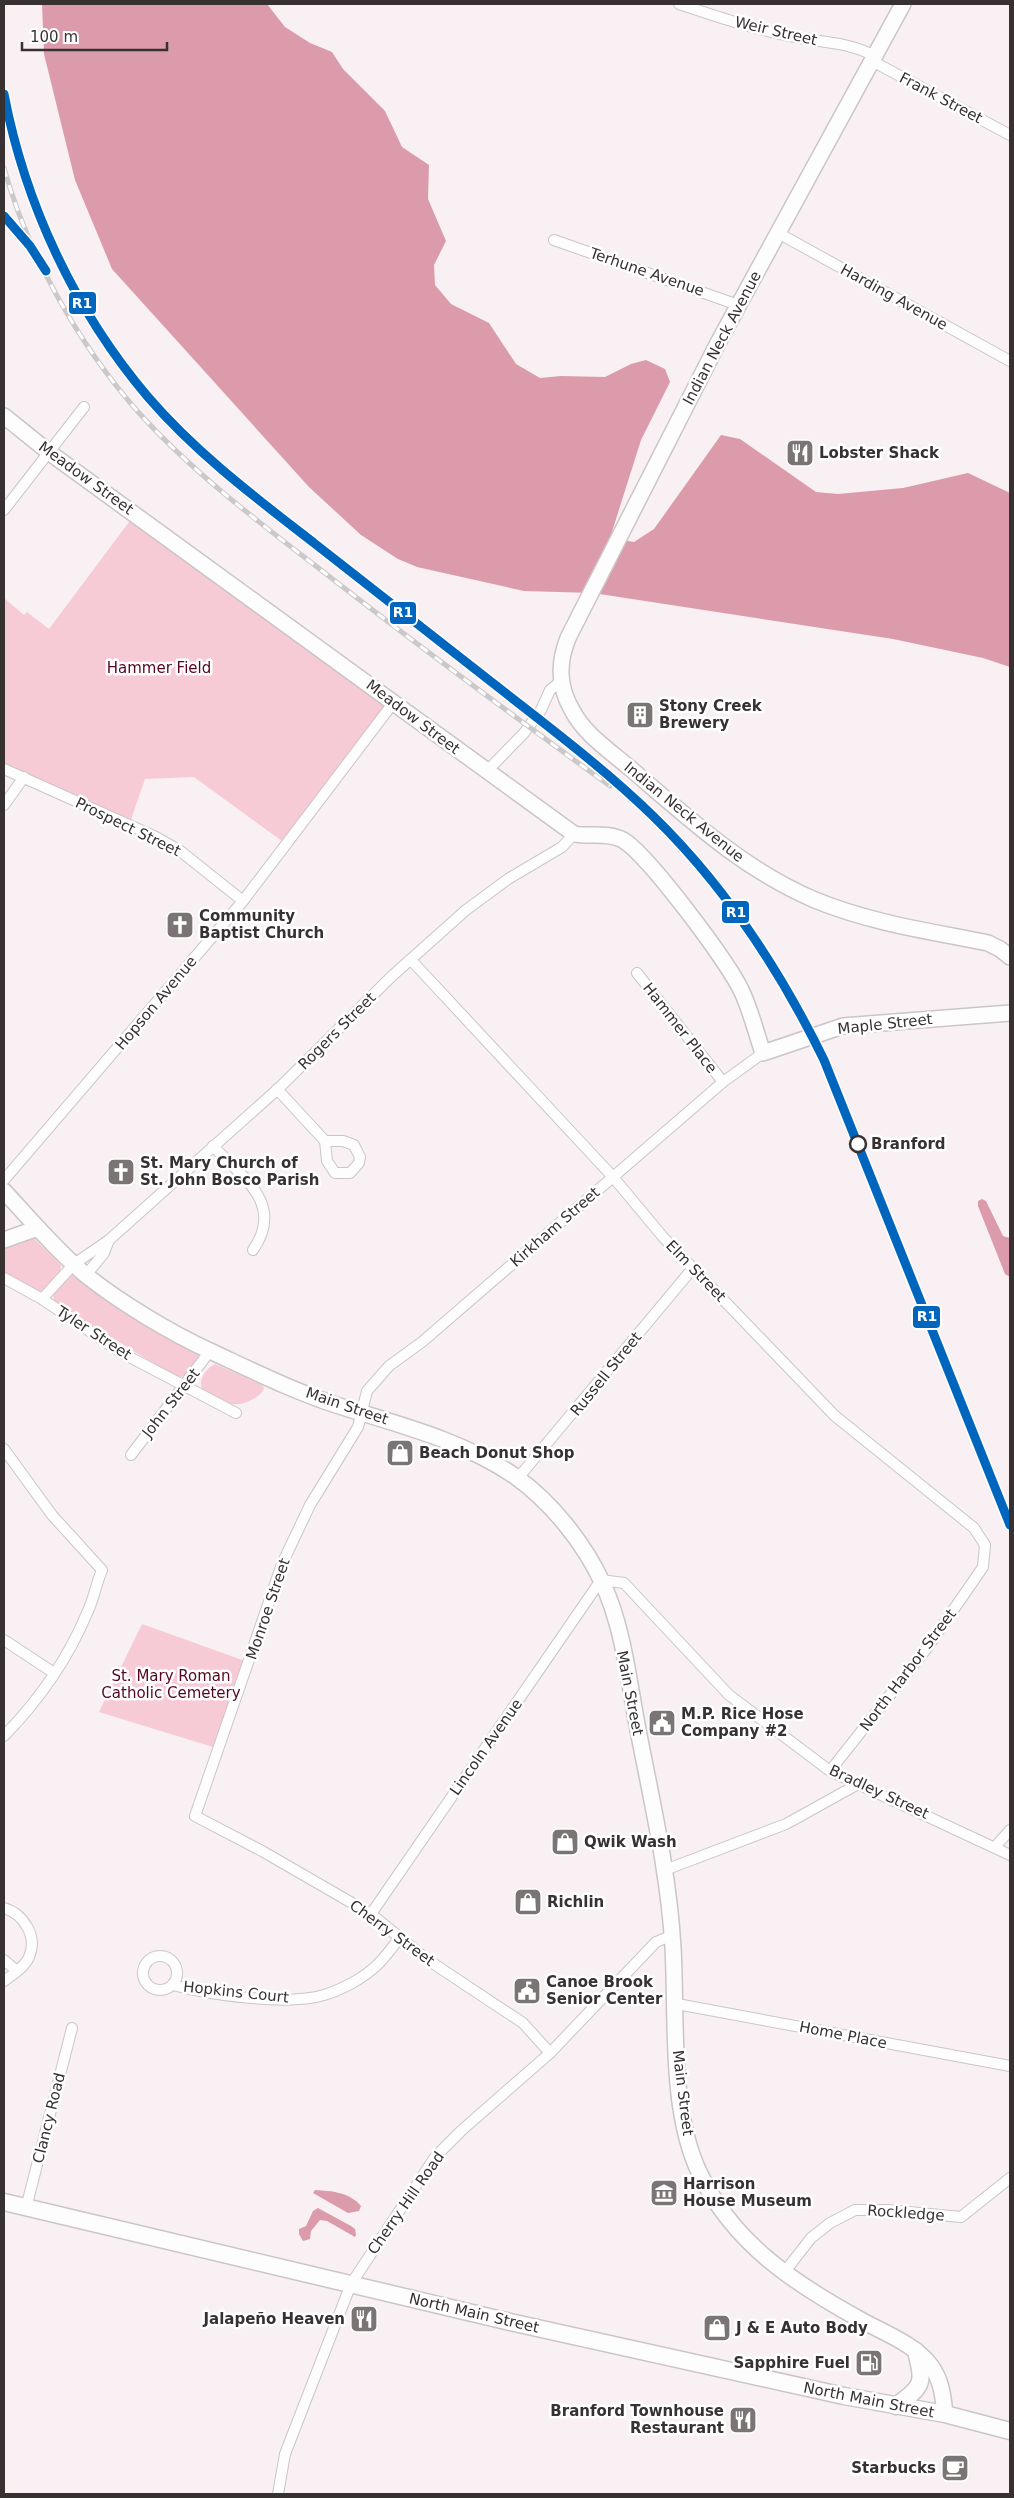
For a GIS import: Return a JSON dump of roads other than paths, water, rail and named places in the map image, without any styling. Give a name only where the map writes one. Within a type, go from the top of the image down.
[{"type":"main road","name":"North Main Street","points":[[4,2202],[520,2324],[896,2406],[945,2414],[1010,2431]]},
{"type":"main road","points":[[896,2406],[915,2392],[922,2378],[916,2351]]},
{"type":"street","name":"Weir Street","points":[[679,4],[734,22],[793,37],[857,48],[873,58]]},
{"type":"street","name":"Indian Neck Avenue","points":[[904,4],[738,305],[582,612],[563,651],[561,681],[573,713],[590,733],[703,831],[761,872],[805,895],[844,911],[868,919],[988,943],[1000,948],[1010,957]]},
{"type":"street","name":"Frank Street","points":[[873,58],[1010,136]]},
{"type":"street","name":"Harding Avenue","points":[[778,233],[1010,361]]},
{"type":"street","name":"Terhune Avenue","points":[[554,240],[738,305]]},
{"type":"street","points":[[4,510],[84,407]]},
{"type":"street","name":"Meadow Street","points":[[4,416],[50,453],[574,834]]},
{"type":"street","points":[[487,771],[524,733],[541,710],[550,690],[561,681]]},
{"type":"street","name":"Hopson Avenue","points":[[4,1180],[243,901],[394,702]]},
{"type":"street","name":"Prospect Street","points":[[4,769],[179,850],[243,901]]},
{"type":"street","points":[[4,805],[24,777]]},
{"type":"street","points":[[574,834],[612,836],[621,839],[638,852],[730,970],[742,992],[763,1053]]},
{"type":"street","name":"Rogers Street","points":[[42,1299],[74,1264],[109,1240],[277,1089],[411,960],[466,910],[508,879],[562,846],[574,834]]},
{"type":"street","name":"Elm Street","points":[[411,960],[613,1178],[693,1268],[835,1416],[974,1528],[985,1545],[983,1567]]},
{"type":"street","name":"Hammer Place","points":[[637,973],[723,1082]]},
{"type":"street","name":"Maple Street","points":[[763,1053],[801,1038],[843,1026],[1010,1013]]},
{"type":"street","name":"Kirkham Street","points":[[361,1411],[367,1391],[389,1366],[422,1342],[723,1082],[763,1053]]},
{"type":"street","points":[[277,1089],[325,1141]]},
{"type":"street","points":[[213,1146],[255,1190],[262,1202],[266,1225],[253,1250]]},
{"type":"street","name":"Main Street","points":[[4,1191],[38,1228],[86,1275],[136,1309],[210,1351],[308,1394],[361,1411],[456,1446],[518,1478],[569,1528],[601,1580],[613,1614],[625,1665],[664,1870],[673,1935],[677,2004],[677,2067],[684,2126],[698,2172],[718,2205],[743,2238],[783,2274],[817,2296],[916,2351],[932,2367],[942,2389],[945,2414]]},
{"type":"street","points":[[4,1240],[38,1228]]},
{"type":"street","name":"Rogers Street","points":[[86,1275],[104,1253],[109,1240]]},
{"type":"street","name":"Russell Street","points":[[518,1478],[693,1268]]},
{"type":"street","name":"Tyler Street","points":[[4,1278],[42,1299],[122,1353],[184,1388],[236,1413]]},
{"type":"street","name":"John Street","points":[[131,1455],[184,1388],[210,1351]]},
{"type":"street","name":"Monroe Street","points":[[196,1816],[282,1564],[310,1505],[358,1427],[361,1411]]},
{"type":"street","points":[[4,1449],[52,1515],[102,1570],[88,1612],[54,1672],[40,1695],[4,1736]]},
{"type":"street","name":"North Harbor Street","points":[[830,1771],[928,1648],[983,1567]]},
{"type":"street","name":"Bradley Street","points":[[601,1580],[624,1583],[729,1695],[830,1771],[842,1778],[860,1783],[1010,1855]]},
{"type":"street","name":"Lincoln Avenue","points":[[370,1914],[601,1580]]},
{"type":"street","points":[[4,1640],[54,1672]]},
{"type":"street","points":[[664,1870],[786,1824],[860,1783]]},
{"type":"street","name":"Cherry Street","points":[[196,1816],[262,1851],[370,1914],[399,1939],[523,2023],[550,2052]]},
{"type":"street","points":[[995,1847],[1010,1830]]},
{"type":"street","points":[[4,1908],[11,1910],[28,1926],[33,1944],[29,1959],[4,1981]]},
{"type":"street","name":"Cherry Hill Road","points":[[278,2494],[284,2454],[351,2284],[435,2157],[462,2130],[550,2052],[656,1942],[673,1935]]},
{"type":"street","name":"Hopkins Court","points":[[173,1985],[247,1997],[304,1999],[324,1995],[345,1986],[376,1966],[399,1939]]},
{"type":"street","points":[[4,1960],[17,1971]]},
{"type":"street","name":"Home Place","points":[[677,2004],[1010,2066]]},
{"type":"street","name":"Clancy Road","points":[[26,2208],[72,2028]]},
{"type":"street","name":"Rockledge","points":[[783,2274],[811,2238],[830,2223],[855,2210],[888,2210],[961,2217],[1010,2178]]},
{"type":"railway","points":[[4,168],[27,234],[58,298],[97,360],[118,388],[163,438],[186,461],[236,503],[372,610],[610,786]]},
{"type":"railway","points":[[4,216],[30,245]]},
{"type":"place","name":"Lobster Shack","points":[[800,453]]},
{"type":"place","name":"Stony Creek Brewery","points":[[640,715]]},
{"type":"place","name":"Community Baptist Church","points":[[180,925]]},
{"type":"place","name":"Branford","points":[[858,1144]]},
{"type":"place","name":"St. Mary Church of St. John Bosco Parish","points":[[121,1172]]},
{"type":"place","name":"Beach Donut Shop","points":[[400,1453]]},
{"type":"place","name":"M.P. Rice Hose Company #2","points":[[662,1723]]},
{"type":"place","name":"Qwik Wash","points":[[565,1842]]},
{"type":"place","name":"Richlin","points":[[528,1902]]},
{"type":"place","name":"Canoe Brook Senior Center","points":[[527,1991]]},
{"type":"place","name":"Harrison House Museum","points":[[664,2193]]},
{"type":"place","name":"Jalapeño Heaven","points":[[364,2319]]},
{"type":"place","name":"J & E Auto Body","points":[[717,2328]]},
{"type":"place","name":"Sapphire Fuel","points":[[869,2363]]},
{"type":"place","name":"Branford Townhouse Restaurant","points":[[743,2420]]},
{"type":"place","name":"Starbucks","points":[[955,2468]]},
{"type":"park label","name":"Hammer Field","points":[[159,668]]},
{"type":"park label","name":"St. Mary Roman Catholic Cemetery","points":[[171,1684]]}]
